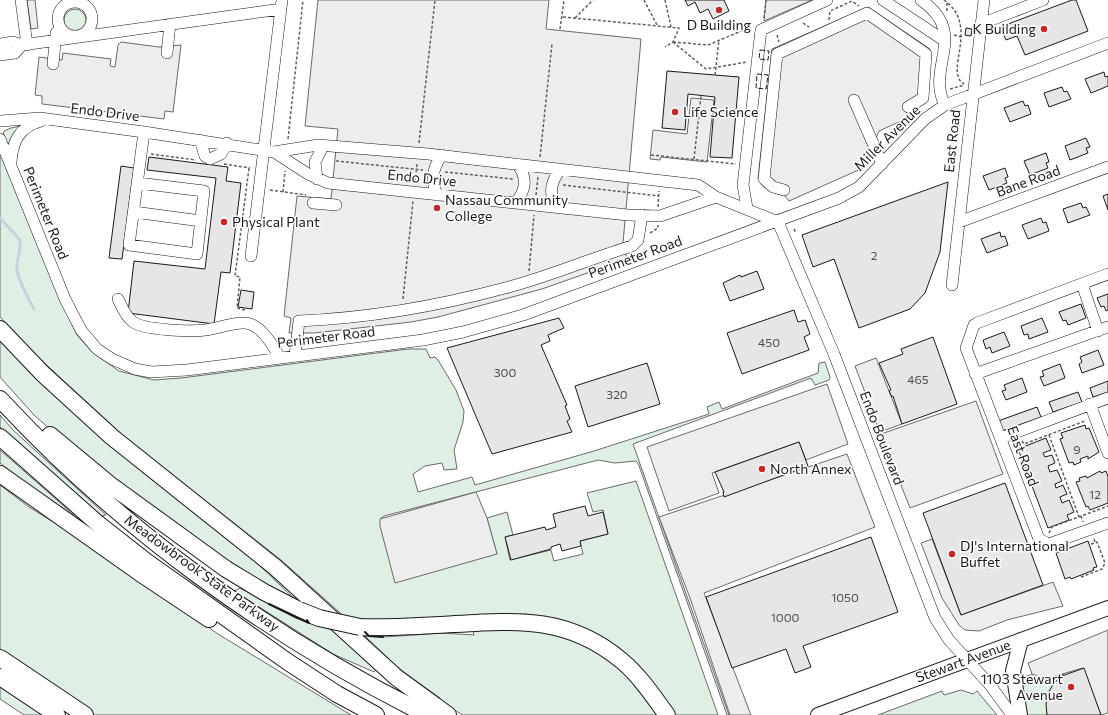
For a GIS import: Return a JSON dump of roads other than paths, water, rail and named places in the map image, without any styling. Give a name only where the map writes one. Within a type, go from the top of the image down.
[{"type":"highway","points":[[0,329],[43,374],[112,437],[275,567],[397,678],[448,715]]},
{"type":"highway","points":[[4,403],[51,435],[109,484],[226,569],[264,592],[299,610],[330,621],[360,627],[395,628],[521,621],[556,626],[589,639],[613,654],[642,680],[667,715]]},
{"type":"highway","name":"Meadowbrook State Parkway","points":[[4,403],[98,494],[207,581],[320,657],[427,715]]},
{"type":"highway","name":"Meadowbrook State Parkway","points":[[0,437],[96,522],[147,562],[271,650],[337,694],[376,715]]},
{"type":"highway","points":[[2,474],[44,506],[196,610],[271,650]]},
{"type":"highway","points":[[0,658],[85,715]]},
{"type":"highway","points":[[0,677],[57,715]]},
{"type":"highway","points":[[656,699],[663,715]]},
{"type":"main road","name":"Stewart Avenue","points":[[818,715],[1108,608]]},
{"type":"main road","points":[[1020,715],[1014,671],[1021,640]]},
{"type":"street","points":[[21,0],[25,45]]},
{"type":"street","points":[[747,208],[743,185],[761,30],[827,0]]},
{"type":"street","points":[[883,0],[948,38]]},
{"type":"street","points":[[921,0],[931,7],[944,24],[948,38],[939,91],[945,105]]},
{"type":"street","name":"East Road","points":[[952,285],[984,0]]},
{"type":"street","points":[[981,24],[1043,0]]},
{"type":"street","points":[[53,64],[58,14],[65,5],[76,2],[87,6],[91,11],[92,22],[87,32],[78,36],[66,34],[62,31],[58,23]]},
{"type":"street","points":[[0,44],[13,42],[25,45],[78,36],[170,24],[282,4],[269,151],[259,189],[251,256]]},
{"type":"street","points":[[784,190],[773,188],[764,178],[777,54],[867,13],[926,54],[923,98],[908,107]]},
{"type":"street","points":[[167,53],[170,24]]},
{"type":"street","name":"Miller Avenue","points":[[778,222],[846,195],[859,187],[925,119],[945,105],[1108,44]]},
{"type":"street","points":[[0,55],[15,53],[25,45]]},
{"type":"street","points":[[854,100],[882,164]]},
{"type":"street","name":"Endo Drive","points":[[0,121],[31,118],[52,120],[269,151],[287,155],[317,179],[328,183],[437,195],[660,216],[716,197]]},
{"type":"street","name":"Endo Drive","points":[[11,166],[13,145],[20,132],[31,124],[52,120]]},
{"type":"street","points":[[138,182],[204,191],[197,254],[129,245],[144,132]]},
{"type":"street","name":"Perimeter Road","points":[[0,139],[65,299],[81,330],[97,348],[112,359],[135,369],[151,372],[187,370],[423,340],[463,332],[523,315],[778,222]]},
{"type":"street","points":[[200,140],[205,156],[210,159],[221,154],[227,144]]},
{"type":"street","points":[[317,179],[314,162],[323,146]]},
{"type":"street","name":"Endo Drive","points":[[287,155],[323,146],[442,155],[698,185],[716,197],[747,208],[778,222]]},
{"type":"street","points":[[437,195],[433,184],[434,171],[442,155]]},
{"type":"street","points":[[515,203],[522,196],[525,185],[523,171],[517,164]]},
{"type":"street","name":"Bane Road","points":[[959,222],[1108,167]]},
{"type":"street","points":[[554,207],[551,187],[552,180],[560,169]]},
{"type":"street","points":[[313,203],[336,205]]},
{"type":"street","points":[[134,212],[201,221]]},
{"type":"street","points":[[295,356],[299,321],[327,320],[431,306],[528,281],[632,246],[638,240],[642,215]]},
{"type":"street","name":"Endo Boulevard","points":[[778,222],[834,354],[930,606],[949,640],[990,685],[1012,715]]},
{"type":"street","points":[[975,374],[1103,329],[1082,284],[1108,274]]},
{"type":"street","name":"East Road","points":[[1082,284],[974,325],[966,348],[1039,539],[1049,544],[1108,523]]},
{"type":"street","points":[[118,299],[127,316],[134,323],[148,326],[205,330],[229,325],[250,324],[260,330],[280,358]]},
{"type":"street","points":[[1001,438],[1018,431],[1092,409],[1108,398]]},
{"type":"street","points":[[1092,409],[1108,453]]},
{"type":"waterway","points":[[0,218],[20,240],[17,261],[18,275],[34,309]]},
{"type":"place","name":"D Building","points":[[719,10]]},
{"type":"place","name":"K Building","points":[[1044,29]]},
{"type":"place","name":"Life Science","points":[[675,112]]},
{"type":"place","name":"Nassau Community College","points":[[437,208]]},
{"type":"place","name":"Physical Plant","points":[[224,222]]},
{"type":"place","name":"North Annex","points":[[762,469]]},
{"type":"place","name":"DJ's International Buffet","points":[[952,554]]},
{"type":"place","name":"1103 Stewart Avenue","points":[[1071,687]]}]
